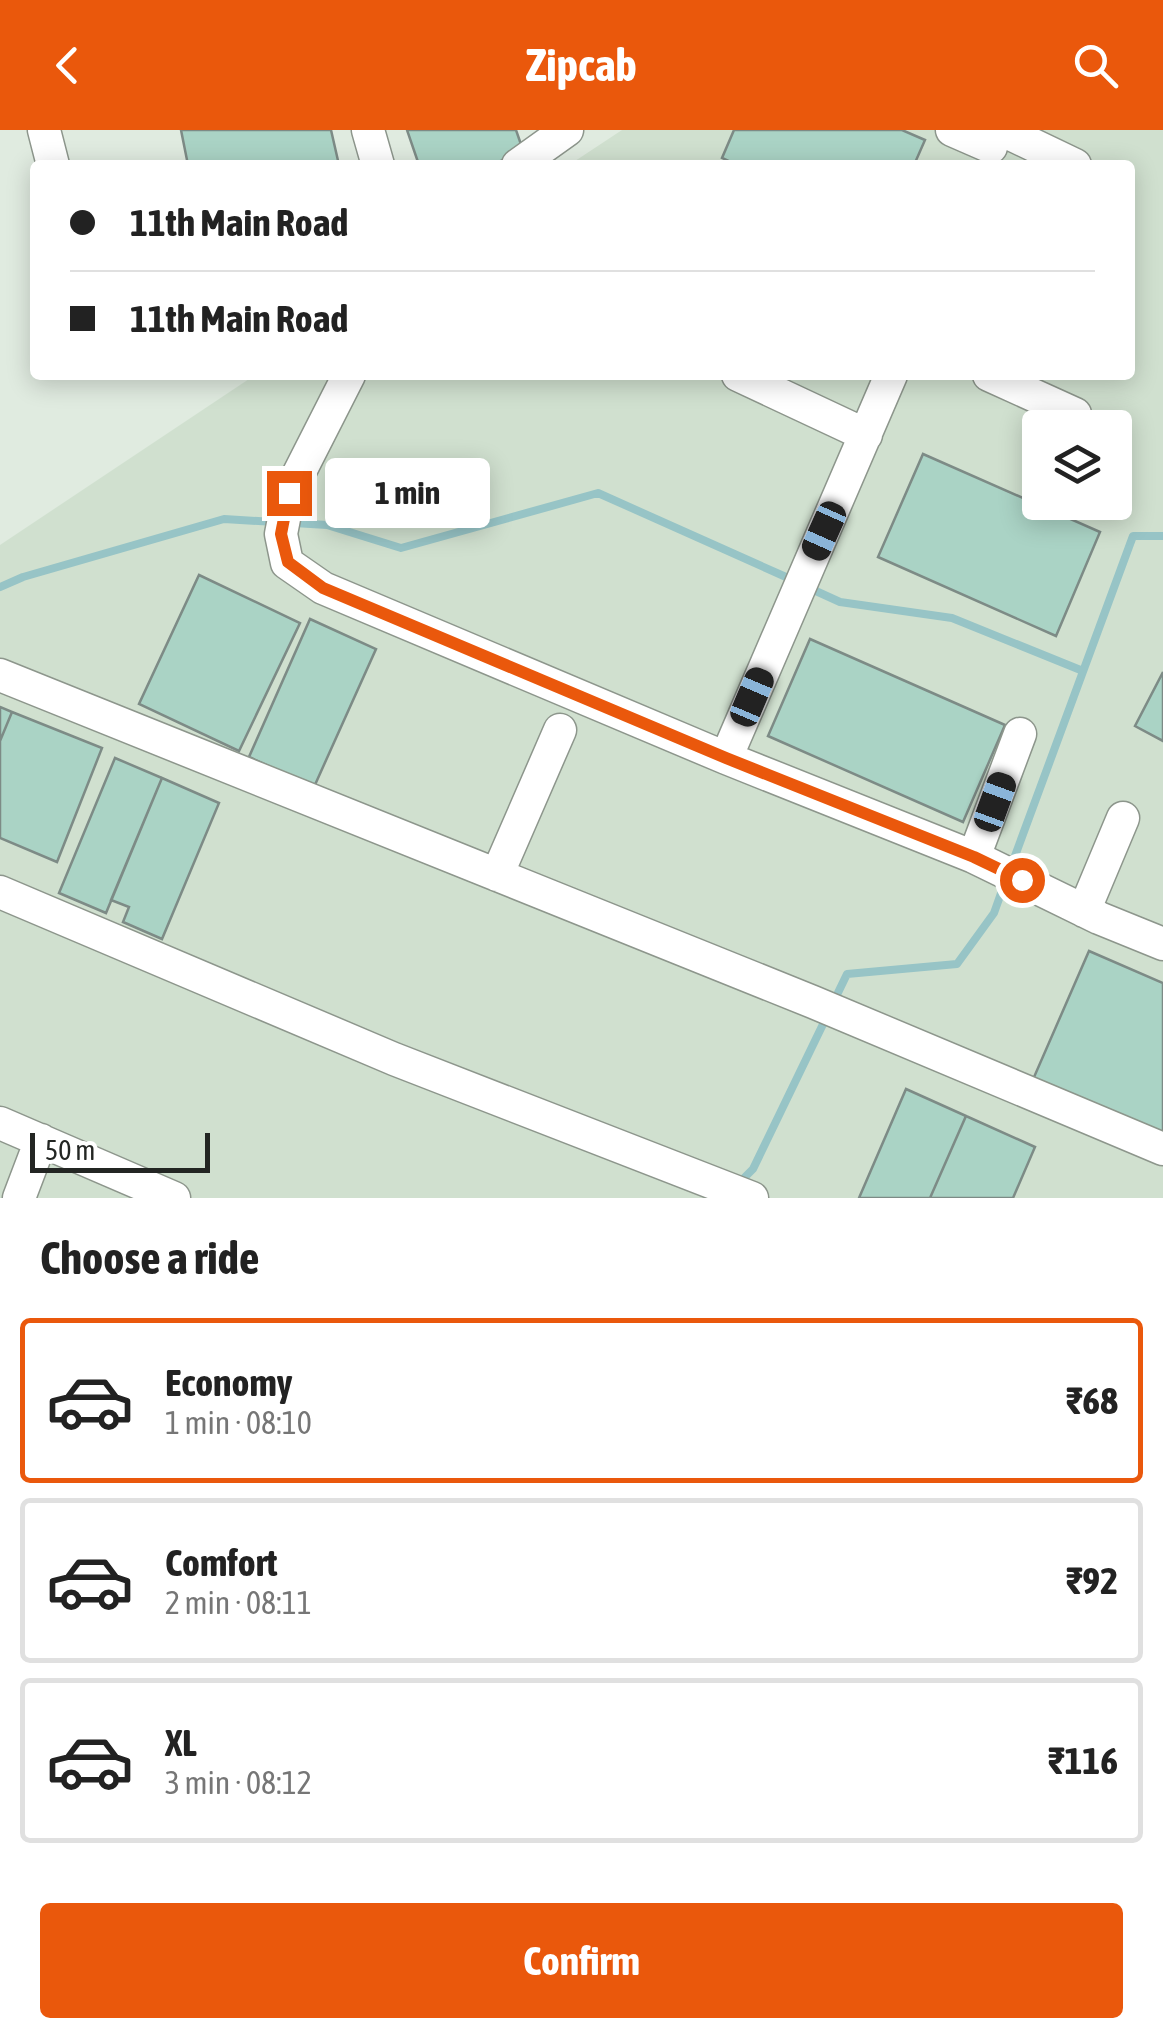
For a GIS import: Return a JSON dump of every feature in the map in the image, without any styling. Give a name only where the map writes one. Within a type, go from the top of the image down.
[{"type":"street","points":[[44,130],[52,160]]},
{"type":"street","points":[[368,130],[377,160]]},
{"type":"street","points":[[952,130],[1057,160]]},
{"type":"street","points":[[525,160],[565,131]]},
{"type":"street","points":[[346,380],[289,493],[284,522],[288,562],[323,588],[997,868],[1163,944]]},
{"type":"street","points":[[748,380],[866,436]]},
{"type":"street","points":[[726,758],[890,380]]},
{"type":"street","points":[[1000,380],[1066,410]]},
{"type":"street","points":[[0,675],[813,1002],[1163,1150]]},
{"type":"street","points":[[498,875],[560,730]]},
{"type":"street","points":[[997,868],[1020,734]]},
{"type":"street","points":[[1084,911],[1122,818]]},
{"type":"street","points":[[1,896],[394,1059],[751,1198]]},
{"type":"street","points":[[0,1123],[174,1198]]},
{"type":"street","points":[[19,1198],[41,1140]]},
{"type":"shaded area","points":[[622,130],[1163,130],[1163,1198],[0,1198],[0,545],[248,380],[1135,380],[1135,160],[577,160]]},
{"type":"building","points":[[181,130],[331,130],[338,160],[187,160]]},
{"type":"building","points":[[407,130],[516,130],[524,153],[504,160],[417,160]]},
{"type":"building","points":[[734,130],[902,130],[925,140],[916,160],[722,158]]},
{"type":"building","points":[[923,454],[1022,498],[1022,520],[1073,520],[1100,532],[1056,636],[878,557]]},
{"type":"building","points":[[199,575],[300,623],[239,751],[139,704]]},
{"type":"building","points":[[310,619],[376,649],[314,787],[249,757]]},
{"type":"building","points":[[810,639],[1005,725],[963,822],[768,736]]},
{"type":"building","points":[[1163,672],[1163,741],[1135,726]]},
{"type":"building","points":[[0,707],[12,712],[0,741]]},
{"type":"building","points":[[12,712],[102,748],[57,862],[0,838],[0,741]]},
{"type":"building","points":[[115,758],[162,778],[106,913],[59,893]]},
{"type":"building","points":[[162,778],[219,803],[162,939],[123,922],[129,907],[111,900]]},
{"type":"building","points":[[1089,951],[1163,983],[1163,1142],[1031,1084]]},
{"type":"building","points":[[906,1089],[966,1116],[930,1198],[859,1198]]},
{"type":"building","points":[[966,1116],[1035,1147],[1013,1198],[930,1198]]},
{"type":"waterway","points":[[294,523],[327,525],[401,548],[598,493],[795,581]]},
{"type":"waterway","points":[[0,587],[224,519],[275,522]]},
{"type":"waterway","points":[[1012,864],[1133,536],[1163,536]]},
{"type":"waterway","points":[[807,587],[840,602],[952,618],[1083,671]]},
{"type":"waterway","points":[[834,1001],[847,974],[957,964],[994,913],[1005,882]]},
{"type":"waterway","points":[[740,1182],[753,1169],[826,1018]]},
{"type":"route","points":[[289,493],[281,534],[288,562],[323,588],[1022,880]]}]
